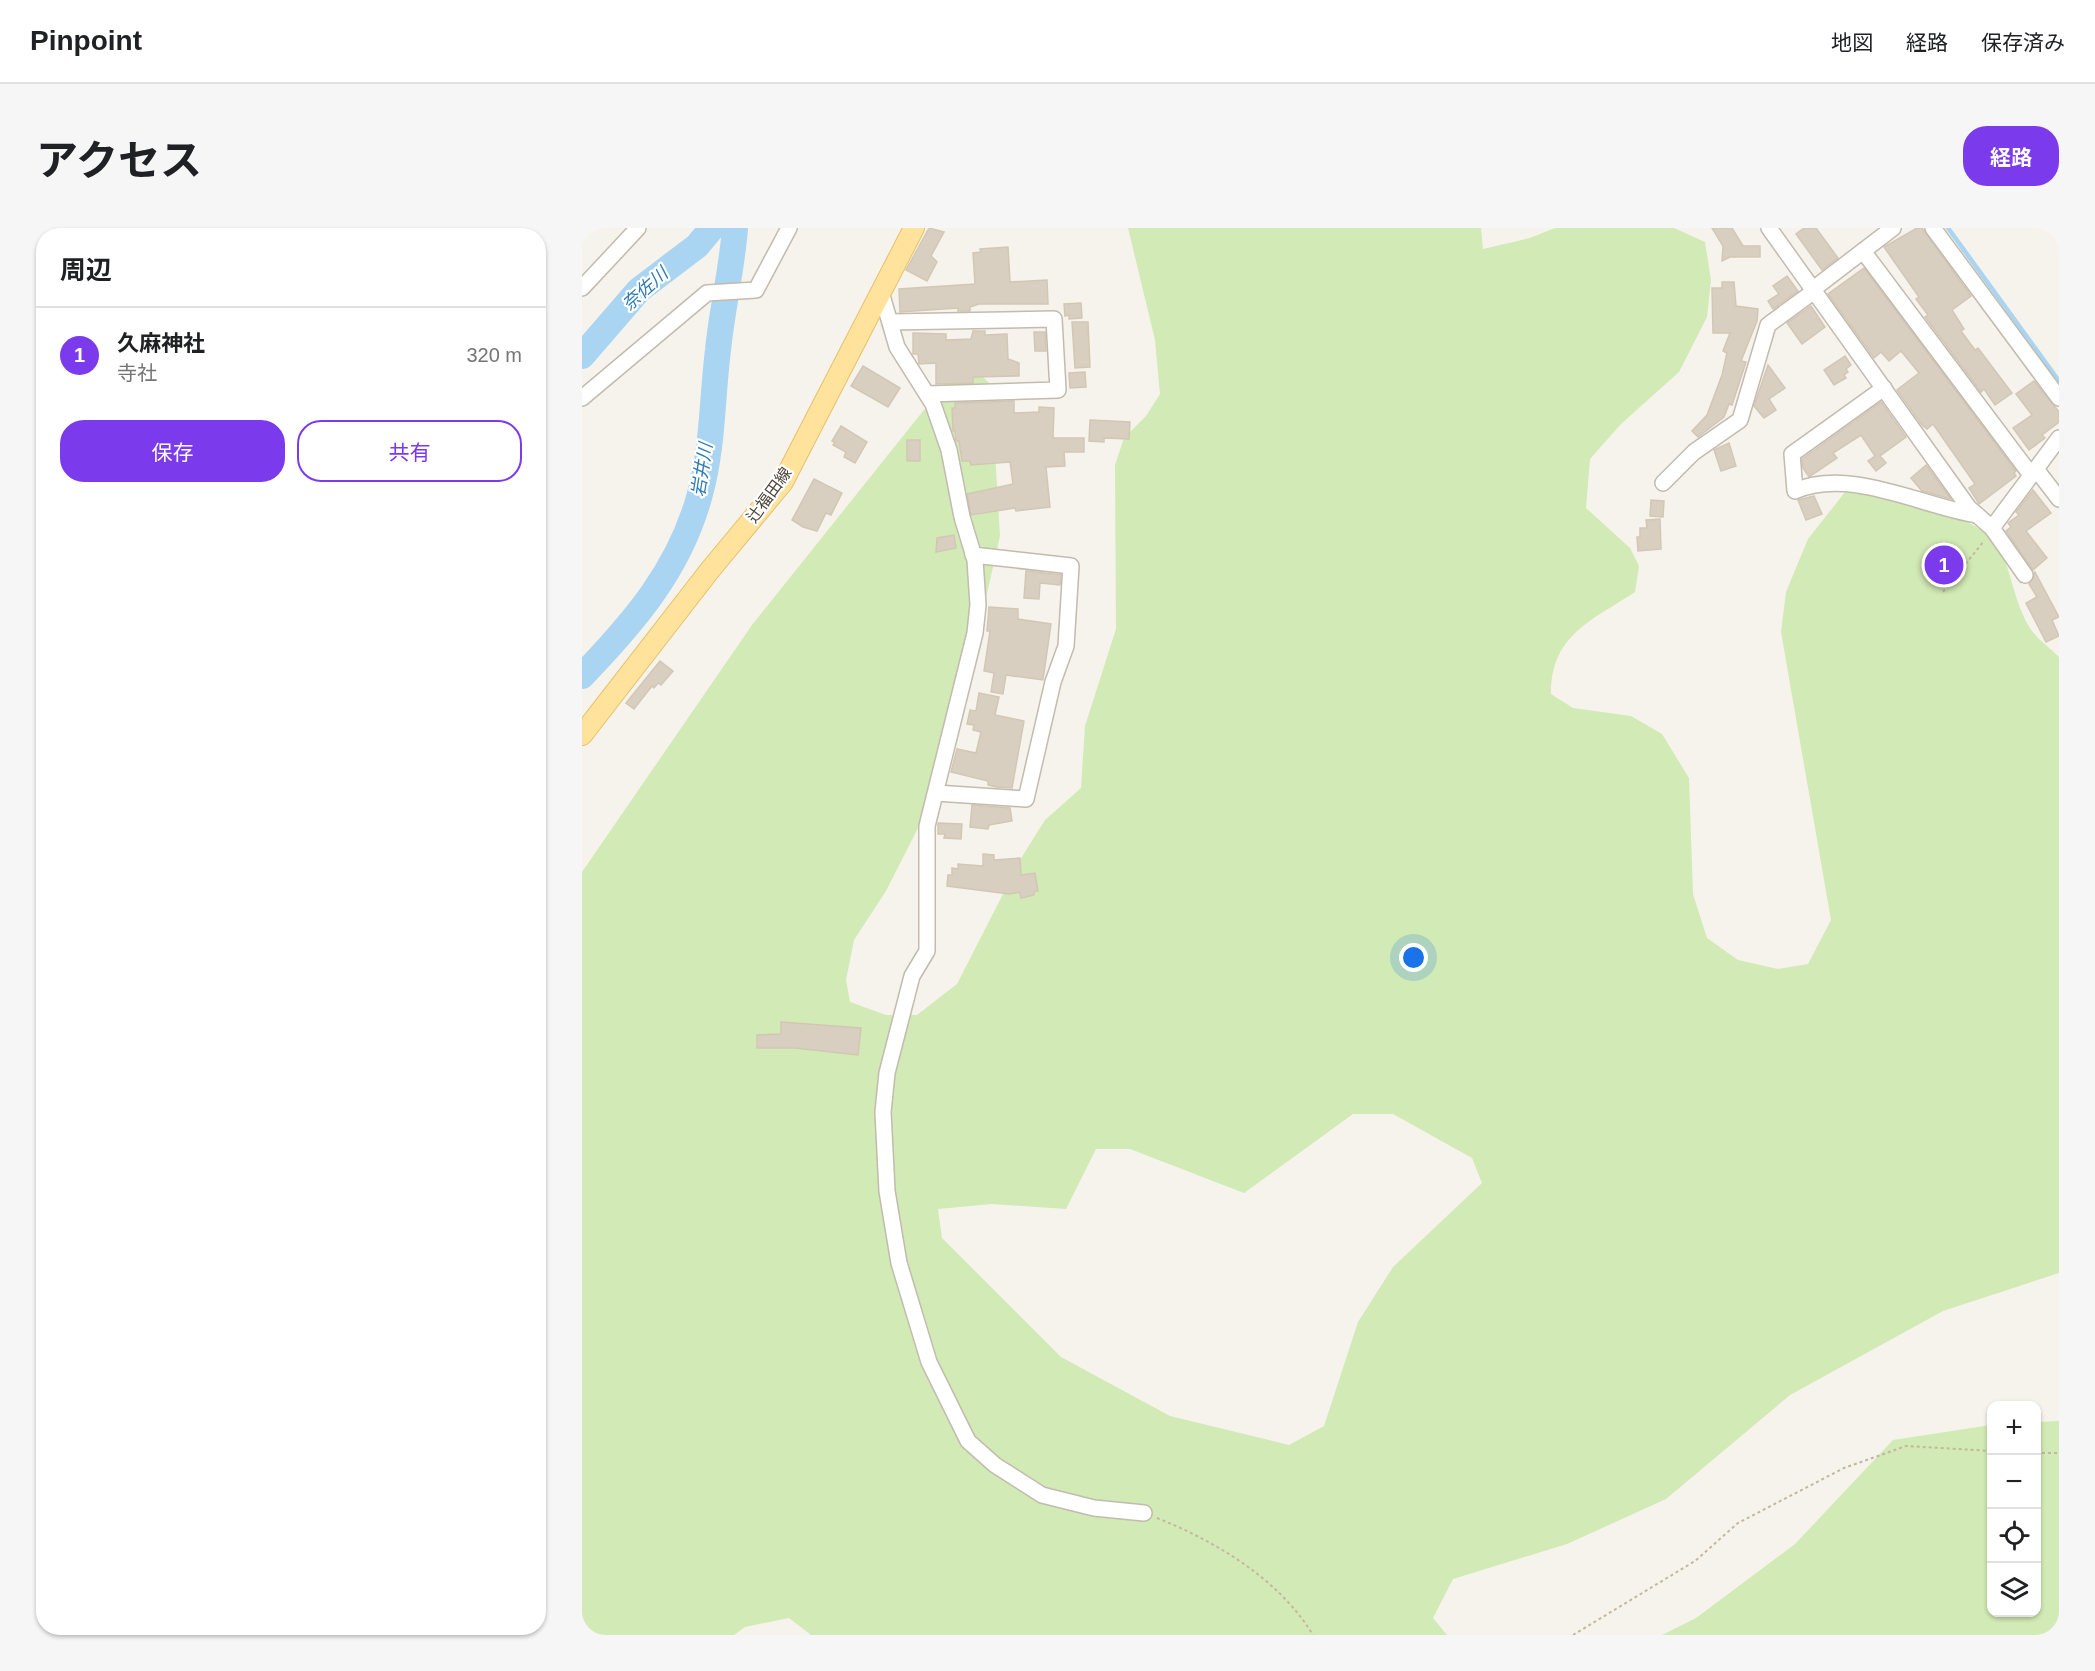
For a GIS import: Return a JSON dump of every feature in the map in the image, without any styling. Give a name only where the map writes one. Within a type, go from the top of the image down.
[{"type":"main road","name":"辻福田線","points":[[582,735],[710,570],[783,482],[914,228]]},
{"type":"street","points":[[582,288],[638,228]]},
{"type":"street","points":[[582,398],[706,293],[756,290],[789,228]]},
{"type":"street","points":[[1769,228],[1969,508],[1992,529],[2025,575]]},
{"type":"street","points":[[1663,483],[1694,452],[1740,420],[1768,325],[1893,228]]},
{"type":"street","points":[[1933,228],[2059,398]]},
{"type":"street","points":[[1863,251],[2034,472],[2059,499]]},
{"type":"street","points":[[881,292],[897,347],[933,404],[949,450],[962,517],[973,555],[978,605],[975,633],[927,826],[925,846],[927,951],[912,976],[887,1072],[883,1112],[887,1191],[899,1263],[929,1362],[968,1441],[994,1465],[1042,1495],[1094,1508],[1144,1514]]},
{"type":"street","points":[[890,322],[1054,319],[1058,390],[927,394]]},
{"type":"street","points":[[1884,388],[1792,454],[1795,490],[1816,483],[1861,487],[1977,515]]},
{"type":"street","points":[[1992,529],[2059,438]]},
{"type":"street","points":[[936,793],[1026,799],[1051,693],[1066,646],[1071,566],[973,555]]},
{"type":"path","points":[[1943,592],[1992,529]]},
{"type":"path","points":[[1573,1635],[1695,1561],[1738,1523],[1844,1468],[1906,1446],[1987,1451]]},
{"type":"path","points":[[2041,1453],[2059,1453]]},
{"type":"path","points":[[1144,1514],[1186,1530],[1259,1574],[1299,1613],[1313,1635]]},
{"type":"green space","points":[[1128,228],[1481,228],[1483,249],[1530,238],[1555,228],[1674,228],[1705,242],[1711,280],[1707,317],[1679,372],[1621,424],[1590,459],[1586,508],[1630,548],[1639,566],[1635,592],[1589,621],[1566,643],[1558,657],[1553,674],[1551,694],[1573,708],[1631,716],[1662,734],[1689,778],[1693,894],[1707,938],[1738,960],[1778,969],[1808,964],[1831,920],[1781,632],[1786,592],[1808,539],[1845,492],[1882,496],[1951,515],[1987,534],[1998,546],[2030,628],[2059,657],[2059,1273],[1943,1311],[1790,1395],[1666,1499],[1567,1544],[1453,1579],[1433,1618],[1447,1635],[811,1635],[789,1618],[745,1627],[734,1635],[582,1635],[582,872],[752,625],[947,381],[978,372],[991,385],[1000,536],[947,771],[886,891],[854,940],[846,980],[850,1002],[886,1015],[917,1015],[957,984],[1023,855],[1045,820],[1081,788],[1085,726],[1116,629],[1115,465],[1124,438],[1146,416],[1160,394],[1155,340]],"holes":[[[1353,1114],[1393,1114],[1472,1158],[1482,1183],[1393,1267],[1358,1322],[1324,1426],[1289,1445],[1170,1416],[1061,1357],[942,1238],[938,1209],[992,1204],[1066,1209],[1096,1149],[1130,1149],[1244,1193]]]},
{"type":"green space","points":[[2059,1421],[2059,1635],[1662,1635],[1696,1618],[1795,1544],[1893,1440],[1987,1426],[1987,1617],[2041,1617],[2041,1422]]},
{"type":"building","points":[[929,228],[944,232],[931,256],[937,262],[927,281],[906,270]]},
{"type":"building","points":[[1712,228],[1732,228],[1743,246],[1760,246],[1760,257],[1730,257],[1722,261],[1723,246]]},
{"type":"building","points":[[1804,228],[1816,228],[1838,258],[1822,270],[1796,234]]},
{"type":"building","points":[[1917,228],[1922,228],[1971,296],[1952,310],[1964,329],[1961,331],[1975,350],[1978,348],[2012,393],[1995,405],[1984,389],[1981,392],[1925,317],[1928,315],[1916,299],[1919,297],[1884,247]]},
{"type":"building","points":[[1008,247],[1010,282],[1047,280],[1048,304],[979,304],[970,307],[970,311],[958,311],[958,308],[900,312],[899,289],[975,284],[973,253],[981,252],[980,249]]},
{"type":"building","points":[[1864,268],[2016,471],[2014,473],[2016,476],[1979,504],[1969,488],[1975,484],[1933,424],[1927,429],[1922,425],[1897,390],[1919,373],[1901,351],[1889,361],[1881,352],[1874,358],[1828,294]]},
{"type":"building","points":[[1787,276],[1798,291],[1773,309],[1768,301],[1779,294],[1773,286]]},
{"type":"building","points":[[1722,282],[1734,282],[1736,306],[1758,309],[1757,321],[1741,361],[1746,362],[1732,405],[1729,404],[1724,417],[1698,437],[1692,431],[1707,415],[1722,375],[1727,353],[1723,351],[1730,333],[1713,333],[1712,288],[1722,288]]},
{"type":"building","points":[[1081,303],[1082,318],[1069,319],[1069,315],[1065,316],[1064,304]]},
{"type":"building","points":[[1811,306],[1825,327],[1802,344],[1787,323]]},
{"type":"building","points":[[1072,322],[1088,322],[1090,367],[1075,368]]},
{"type":"building","points":[[973,331],[985,331],[985,335],[1007,334],[1008,359],[1019,363],[1019,376],[973,377],[973,383],[936,384],[936,363],[919,364],[918,354],[913,354],[913,333],[946,334],[946,340],[971,339]]},
{"type":"building","points":[[1034,332],[1045,332],[1046,351],[1035,351]]},
{"type":"building","points":[[1845,356],[1851,365],[1846,369],[1848,372],[1844,375],[1846,378],[1834,385],[1824,370]]},
{"type":"building","points":[[1768,365],[1785,388],[1769,399],[1776,410],[1764,418],[1754,406]]},
{"type":"building","points":[[863,366],[900,388],[888,407],[851,386]]},
{"type":"building","points":[[1085,372],[1086,387],[1070,388],[1069,373]]},
{"type":"building","points":[[2034,381],[2059,412],[2059,422],[2042,435],[2045,438],[2029,450],[2013,428],[2032,415],[2016,394]]},
{"type":"building","points":[[1014,401],[1014,413],[1039,412],[1039,407],[1054,408],[1053,438],[1084,438],[1084,452],[1064,452],[1065,466],[1046,467],[1050,507],[1016,511],[1015,508],[971,515],[967,494],[1013,484],[1010,462],[971,465],[970,461],[962,461],[959,441],[956,441],[955,431],[953,431],[952,408],[955,408],[955,403]]},
{"type":"building","points":[[1881,402],[1906,437],[1880,456],[1886,463],[1876,471],[1868,461],[1875,456],[1861,435],[1833,453],[1837,458],[1809,477],[1803,468],[1802,459]]},
{"type":"building","points":[[1090,420],[1130,422],[1129,439],[1104,438],[1104,442],[1089,441]]},
{"type":"building","points":[[841,426],[867,442],[855,463],[844,457],[846,452],[833,445],[835,442],[832,441]]},
{"type":"building","points":[[907,440],[920,440],[920,461],[907,461]]},
{"type":"building","points":[[1729,443],[1736,466],[1721,471],[1714,450]]},
{"type":"building","points":[[1926,465],[1951,499],[1922,491],[1911,478]]},
{"type":"building","points":[[814,479],[842,493],[831,515],[826,513],[817,531],[803,527],[792,520]]},
{"type":"building","points":[[2033,490],[2051,513],[2026,531],[2047,558],[2033,570],[2006,531],[2011,527],[2008,523],[2019,515],[2016,512]]},
{"type":"building","points":[[1814,496],[1822,514],[1806,520],[1798,500]]},
{"type":"building","points":[[1651,500],[1664,501],[1663,517],[1650,516]]},
{"type":"building","points":[[1660,519],[1661,549],[1638,551],[1637,537],[1640,537],[1640,528],[1647,528],[1646,520]]},
{"type":"building","points":[[954,535],[956,548],[936,552],[937,538]]},
{"type":"building","points":[[1026,571],[1061,575],[1060,585],[1040,583],[1039,599],[1024,598]]},
{"type":"building","points":[[2035,572],[2059,617],[2052,620],[2059,636],[2046,642],[2026,603],[2037,597],[2029,584]]},
{"type":"building","points":[[989,607],[1018,609],[1018,619],[1051,624],[1043,680],[1006,675],[1003,694],[991,692],[994,673],[984,671],[990,631],[987,631]]},
{"type":"building","points":[[660,661],[673,671],[661,685],[658,683],[654,688],[652,686],[634,709],[626,703]]},
{"type":"building","points":[[979,693],[999,697],[995,715],[1024,721],[1012,788],[988,785],[988,781],[951,772],[957,749],[976,753],[981,732],[973,730],[974,725],[967,724],[970,710],[976,711]]},
{"type":"building","points":[[972,805],[1010,808],[1012,821],[989,825],[988,829],[970,827]]},
{"type":"building","points":[[938,823],[962,824],[961,839],[944,838],[945,834],[938,834]]},
{"type":"building","points":[[983,854],[994,855],[994,860],[1020,858],[1021,875],[1035,873],[1038,891],[1034,891],[1034,895],[1021,898],[1020,892],[1009,894],[947,886],[948,875],[952,875],[952,868],[958,869],[958,864],[983,866]]},
{"type":"building","points":[[781,1022],[861,1028],[858,1055],[795,1048],[757,1048],[757,1035],[781,1034]]},
{"type":"waterway","name":"奈佐川","points":[[582,356],[639,290],[697,246],[712,228]]},
{"type":"waterway","name":"岩井川","points":[[582,676],[620,635],[653,593],[668,570],[691,521],[700,494],[707,458],[720,335],[735,228]]},
{"type":"waterway","points":[[1948,228],[2059,381]]},
{"type":"place","name":"久麻神社","points":[[1944,565]]}]
